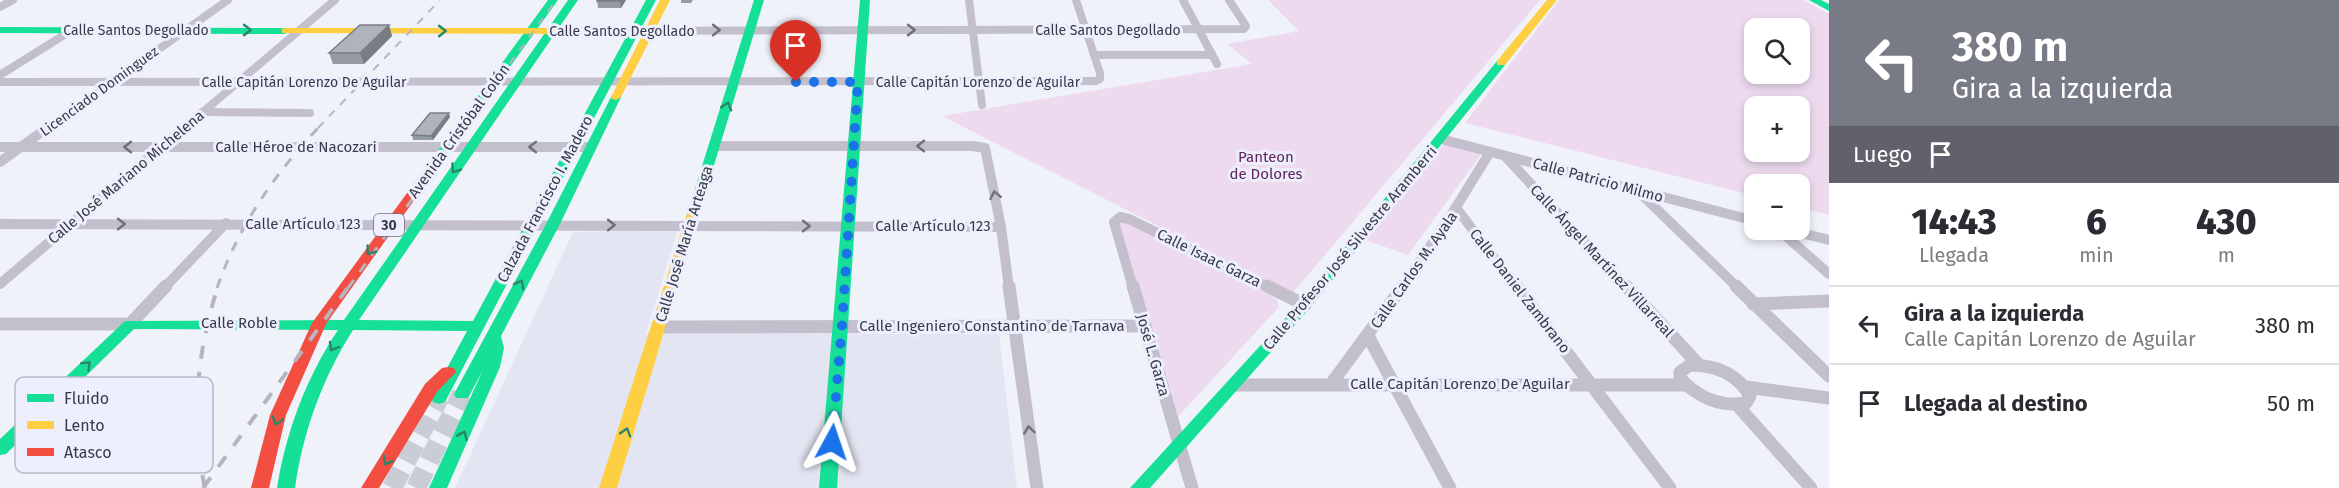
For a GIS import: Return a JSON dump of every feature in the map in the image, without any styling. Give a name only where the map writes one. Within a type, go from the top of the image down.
[{"type":"main road","name":"Avenida Cristóbal Colón","points":[[260,488],[278,415],[319,323],[553,0]]},
{"type":"main road","name":"Avenida Cristóbal Colón","points":[[286,488],[288,466],[303,411],[321,371],[347,324],[573,0]]},
{"type":"main road","name":"Calzada Francisco I. Madero","points":[[439,398],[651,0]]},
{"type":"main road","name":"Calzada Francisco I. Madero","points":[[462,394],[553,224],[665,0]]},
{"type":"main road","name":"Calle José María Arteaga","points":[[608,488],[759,0]]},
{"type":"main road","points":[[828,488],[842,326],[852,146],[866,0]]},
{"type":"main road","name":"Calle Profesor José Silvestre Aramberri","points":[[1139,488],[1234,386],[1305,305],[1551,0]]},
{"type":"main road","points":[[1814,0],[1829,8]]},
{"type":"main road","name":"Calle Santos Degollado","points":[[0,30],[552,31]]},
{"type":"main road","name":"Calle Roble","points":[[130,324],[319,323],[477,326]]},
{"type":"main road","points":[[75,377],[130,324]]},
{"type":"main road","points":[[438,488],[492,367],[496,348],[492,336]]},
{"type":"main road","points":[[370,488],[431,388],[457,363]]},
{"type":"main road","points":[[0,449],[15,435]]},
{"type":"main road","points":[[264,471],[288,466]]},
{"type":"street","points":[[0,7],[13,0]]},
{"type":"street","name":"Licenciado Dominguez","points":[[0,162],[228,0]]},
{"type":"street","name":"Calle José Mariano Michelena","points":[[0,284],[335,0]]},
{"type":"street","points":[[969,0],[982,105]]},
{"type":"street","points":[[1076,0],[1095,55],[1212,55]]},
{"type":"street","points":[[1183,0],[1217,64]]},
{"type":"street","name":"Calle Santos Degollado","points":[[552,31],[1244,29],[1246,26],[1229,0]]},
{"type":"street","points":[[0,75],[72,30]]},
{"type":"street","name":"Calle Capitán Lorenzo de Aguilar","points":[[608,82],[1096,81],[1101,76],[1095,55]]},
{"type":"street","name":"Calle Capitán Lorenzo De Aguilar","points":[[0,82],[608,82]]},
{"type":"street","points":[[202,112],[310,113]]},
{"type":"street","name":"Calle Patricio Milmo","points":[[1441,139],[1744,218]]},
{"type":"street","points":[[714,146],[979,146],[987,152],[1001,227],[1036,488]]},
{"type":"street","name":"Calle Héroe de Nacozari","points":[[0,147],[591,147]]},
{"type":"street","name":"Calle Carlos M. Ayala","points":[[1331,384],[1368,336],[1457,209],[1490,152]]},
{"type":"street","name":"Calle Ángel Martínez Villarreal","points":[[1505,156],[1699,365]]},
{"type":"street","points":[[1638,191],[1829,376]]},
{"type":"street","name":"Calle Daniel Zambrano","points":[[1457,209],[1670,488]]},
{"type":"street","name":"Calle Isaac Garza","points":[[1114,222],[1120,218],[1129,219],[1305,305]]},
{"type":"street","name":"José L. Garza","points":[[1114,222],[1192,488]]},
{"type":"street","name":"Calle Artículo 123","points":[[0,224],[1001,227]]},
{"type":"street","points":[[130,324],[226,224]]},
{"type":"street","points":[[1810,235],[1829,240]]},
{"type":"street","points":[[1790,240],[1829,274]]},
{"type":"street","points":[[1753,304],[1829,301]]},
{"type":"street","name":"Calle Roble","points":[[0,324],[130,324]]},
{"type":"street","name":"Calle Ingeniero Constantino de Tarnava","points":[[659,327],[1145,326]]},
{"type":"street","points":[[1368,336],[1396,384],[1450,488]]},
{"type":"street","points":[[1699,365],[1721,369],[1735,377],[1746,387],[1750,396],[1746,403],[1737,405],[1713,401],[1685,384],[1680,378],[1680,372],[1684,367],[1699,365]]},
{"type":"street","name":"Calle Capitán Lorenzo De Aguilar","points":[[1234,386],[1685,384]]},
{"type":"street","points":[[1746,387],[1829,398]]},
{"type":"street","points":[[1737,405],[1811,488]]},
{"type":"shaded area","points":[[678,230],[646,333],[999,334],[1017,488],[455,488],[573,232]]},
{"type":"green space","name":"Panteon de Dolores","points":[[1268,0],[1540,0],[1292,294],[942,116],[1252,64],[1227,44],[1299,31]]},
{"type":"green space","points":[[1559,0],[1804,0],[1829,14],[1829,215],[1810,210],[1810,174],[1744,174],[1744,193],[1465,123]]},
{"type":"green space","points":[[1447,144],[1482,153],[1408,255],[1365,240],[1442,145]]},
{"type":"green space","points":[[1125,219],[1260,289],[1277,300],[1279,307],[1176,419],[1114,222]]},
{"type":"building","points":[[597,0],[621,0],[597,1]]},
{"type":"building","points":[[360,25],[389,25],[360,53],[329,53]]},
{"type":"building","points":[[430,113],[449,113],[431,136],[412,135]]},
{"type":"tunnel","points":[[416,488],[462,394]]},
{"type":"tunnel","points":[[392,488],[439,398]]},
{"type":"railway","points":[[318,128],[440,0]]},
{"type":"railway","points":[[463,128],[556,0]]},
{"type":"railway","points":[[217,288],[236,244],[259,202],[320,126]]},
{"type":"railway","points":[[348,288],[465,126]]},
{"type":"railway","points":[[199,377],[205,336],[218,286]]},
{"type":"railway","points":[[205,486],[349,286]]},
{"type":"railway","points":[[202,473],[205,486]]},
{"type":"traffic: fast","points":[[414,192],[553,0]]},
{"type":"traffic: fast","points":[[286,488],[292,450],[303,414],[335,346],[376,282],[573,0]]},
{"type":"traffic: fast","points":[[439,398],[651,0]]},
{"type":"traffic: fast","points":[[699,195],[759,0]]},
{"type":"traffic: fast","points":[[828,488],[865,0]]},
{"type":"traffic: fast","points":[[1814,0],[1829,8]]},
{"type":"traffic: fast","points":[[0,30],[285,31]]},
{"type":"traffic: fast","points":[[1139,488],[1305,305],[1501,63]]},
{"type":"traffic: fast","points":[[462,394],[553,224],[616,97]]},
{"type":"traffic: fast","points":[[75,377],[130,324],[477,326]]},
{"type":"traffic: fast","points":[[438,488],[492,367],[496,348],[493,336]]},
{"type":"traffic: fast","points":[[0,449],[15,435]]},
{"type":"traffic: slow","points":[[616,97],[665,0]]},
{"type":"traffic: slow","points":[[1501,63],[1552,0]]},
{"type":"traffic: slow","points":[[285,31],[552,31]]},
{"type":"traffic: slow","points":[[608,488],[699,195]]},
{"type":"traffic: jam","points":[[260,488],[278,415],[319,323],[414,192]]},
{"type":"traffic: jam","points":[[370,488],[431,388],[448,372]]},
{"type":"route","points":[[796,82],[858,82],[832,442]]}]
